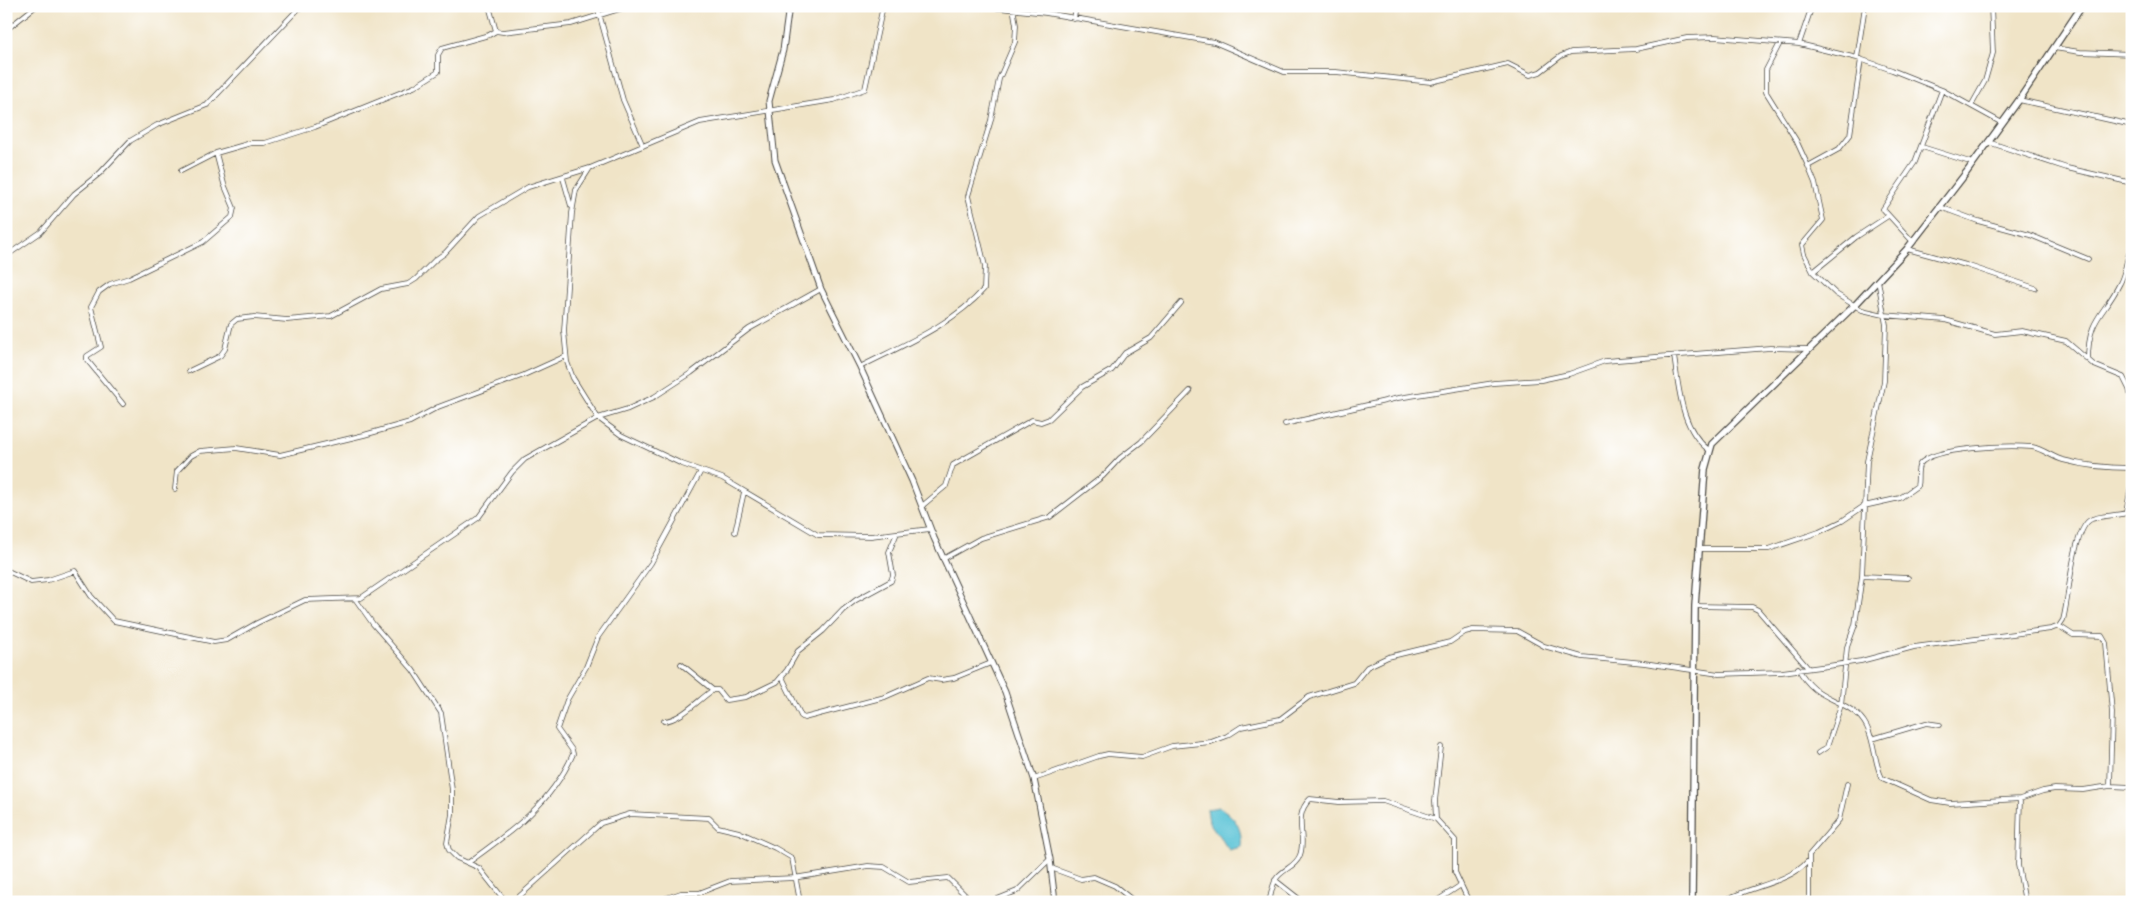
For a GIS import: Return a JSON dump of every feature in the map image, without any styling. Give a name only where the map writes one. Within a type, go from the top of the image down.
[{"type":"main road","points":[[1692,902],[1695,606],[1698,549],[1709,450],[1720,433],[1856,304],[1913,242],[2019,100],[2082,6]]},
{"type":"street","points":[[6,30],[36,6]]},
{"type":"street","points":[[6,256],[41,232],[69,199],[100,174],[130,141],[158,125],[207,105],[301,6]]},
{"type":"street","points":[[489,6],[496,31]]},
{"type":"street","points":[[598,6],[623,100],[643,146]]},
{"type":"street","points":[[181,171],[216,153],[247,144],[265,143],[301,132],[414,87],[438,72],[438,55],[442,48],[489,36],[496,31],[525,30],[572,24],[629,6]]},
{"type":"street","points":[[789,6],[785,43],[769,110],[776,160],[821,289],[860,367],[922,506],[943,560],[1005,692],[1034,779],[1052,868],[1055,902]]},
{"type":"street","points":[[188,371],[220,356],[225,349],[234,320],[254,317],[303,320],[331,316],[381,289],[408,284],[421,276],[435,260],[446,253],[484,213],[528,187],[563,178],[590,168],[700,122],[834,100],[865,89],[883,6]]},
{"type":"street","points":[[981,6],[1012,7],[1214,42],[1284,72],[1336,72],[1431,82],[1503,65],[1512,65],[1530,75],[1540,72],[1560,56],[1571,52],[1636,48],[1687,38],[1715,37],[1799,44],[1859,59],[1942,90],[2002,123]]},
{"type":"street","points":[[1074,19],[1076,6]]},
{"type":"street","points":[[1799,44],[1812,6]]},
{"type":"street","points":[[1808,166],[1839,149],[1850,135],[1866,6]]},
{"type":"street","points":[[1971,106],[1985,81],[1993,53],[1991,6]]},
{"type":"street","points":[[860,367],[923,334],[973,302],[984,289],[986,278],[984,266],[968,196],[991,120],[999,79],[1015,42],[1016,25],[1012,7]]},
{"type":"street","points":[[1780,43],[1766,70],[1766,92],[1796,140],[1808,166],[1823,214],[1820,224],[1802,245],[1804,254],[1813,272],[1836,294],[1856,304],[1862,310],[1884,316],[1945,320],[2002,335],[2022,332],[2043,335],[2072,344],[2088,360],[2123,377],[2130,389],[2132,402]]},
{"type":"street","points":[[2054,48],[2074,52],[2132,54]]},
{"type":"street","points":[[1913,242],[1884,212],[1884,206],[1915,162],[1942,90]]},
{"type":"street","points":[[2019,100],[2132,125]]},
{"type":"street","points":[[1988,142],[2084,173],[2132,183]]},
{"type":"street","points":[[1922,147],[1973,163]]},
{"type":"street","points":[[123,404],[87,360],[87,356],[101,347],[91,307],[94,299],[104,287],[129,278],[203,242],[232,217],[234,208],[224,184],[216,153]]},
{"type":"street","points":[[590,168],[576,190],[572,213],[564,308],[566,356],[573,378],[598,418],[621,435],[701,471],[722,478],[818,535],[871,536],[930,529]]},
{"type":"street","points":[[563,178],[572,213]]},
{"type":"street","points":[[1940,207],[1978,222],[2030,235],[2088,259]]},
{"type":"street","points":[[1813,272],[1856,237],[1888,216]]},
{"type":"street","points":[[2088,360],[2090,334],[2096,318],[2121,282],[2132,246]]},
{"type":"street","points":[[1907,249],[1966,265],[2036,288]]},
{"type":"street","points":[[1818,753],[1826,747],[1841,705],[1847,646],[1855,625],[1862,576],[1867,461],[1884,381],[1886,334],[1878,280]]},
{"type":"street","points":[[6,570],[31,582],[48,580],[75,571],[91,596],[114,621],[214,642],[227,640],[257,622],[305,600],[356,600],[478,518],[524,459],[598,418],[628,410],[654,397],[691,373],[749,329],[821,289]]},
{"type":"street","points":[[922,506],[946,486],[953,465],[1032,420],[1041,422],[1049,419],[1082,387],[1108,373],[1125,353],[1151,338],[1182,303]]},
{"type":"street","points":[[1285,424],[1398,398],[1494,383],[1541,380],[1569,374],[1605,361],[1786,347],[1808,349]]},
{"type":"street","points":[[175,489],[177,471],[191,456],[200,451],[236,448],[280,454],[364,435],[410,422],[438,406],[524,375],[566,356]]},
{"type":"street","points":[[1674,356],[1689,426],[1697,441],[1709,450]]},
{"type":"street","points":[[943,560],[981,538],[1050,517],[1103,476],[1120,458],[1141,442],[1190,391]]},
{"type":"street","points":[[1698,549],[1769,549],[1819,532],[1842,521],[1864,506],[1908,494],[1917,486],[1919,466],[1922,462],[1937,454],[1955,450],[2026,447],[2045,451],[2063,460],[2112,468],[2132,468]]},
{"type":"street","points":[[470,862],[497,844],[545,800],[561,779],[573,754],[557,729],[567,700],[586,667],[598,637],[651,563],[701,471]]},
{"type":"street","points":[[2059,626],[2065,612],[2077,540],[2085,524],[2092,519],[2126,513],[2132,480]]},
{"type":"street","points":[[735,532],[744,492]]},
{"type":"street","points":[[681,664],[713,690],[718,690],[726,700],[734,701],[758,692],[782,677],[798,651],[823,631],[843,610],[856,600],[891,581],[893,575],[889,552],[897,533]]},
{"type":"street","points":[[1862,576],[1908,578]]},
{"type":"street","points":[[356,600],[372,624],[413,670],[441,713],[452,790],[452,814],[448,846],[457,858],[470,862],[479,868],[506,902]]},
{"type":"street","points":[[1695,606],[1752,607],[1758,610],[1808,668]]},
{"type":"street","points":[[1034,779],[1099,756],[1108,754],[1142,757],[1172,746],[1211,742],[1241,728],[1280,719],[1309,697],[1354,683],[1367,668],[1388,657],[1450,642],[1465,632],[1474,630],[1510,630],[1544,646],[1582,657],[1644,662],[1719,674],[1808,668],[1914,648],[2059,626],[2072,634],[2102,636],[2106,643],[2112,713],[2110,786]]},
{"type":"street","points":[[782,677],[800,716],[804,718],[885,697],[928,678],[941,680],[954,678],[991,663]]},
{"type":"street","points":[[1798,668],[1809,686],[1858,714],[1872,739],[1880,774],[1887,782],[1931,800],[1950,803],[2020,799],[2043,791],[2083,790],[2110,786],[2132,787]]},
{"type":"street","points":[[664,721],[688,709],[713,690]]},
{"type":"street","points":[[1872,739],[1926,723],[1940,724]]},
{"type":"street","points":[[1436,819],[1435,801],[1440,747]]},
{"type":"street","points":[[1809,902],[1807,862],[1812,848],[1840,820],[1847,784]]},
{"type":"street","points":[[1269,902],[1276,880],[1300,856],[1302,844],[1300,820],[1310,799],[1339,802],[1383,801],[1436,819],[1455,840],[1455,868],[1469,902]]},
{"type":"street","points":[[2020,799],[2018,866],[2025,902]]},
{"type":"street","points":[[513,902],[589,837],[596,827],[609,820],[630,814],[709,818],[718,827],[739,832],[787,854],[793,862],[794,878],[800,902]]},
{"type":"street","points":[[990,902],[1017,891],[1050,859]]},
{"type":"street","points":[[1722,902],[1735,893],[1768,884],[1807,862]]},
{"type":"street","points":[[655,902],[682,893],[698,893],[730,881],[794,878],[830,871],[877,866],[890,869],[909,882],[948,878],[972,902]]},
{"type":"street","points":[[1052,868],[1081,879],[1094,877],[1115,886],[1135,902]]},
{"type":"street","points":[[1276,880],[1303,902]]},
{"type":"street","points":[[1435,902],[1461,885]]},
{"type":"water","points":[[1219,807],[1234,819],[1237,824],[1241,834],[1241,847],[1229,850],[1209,822],[1207,809]]}]
